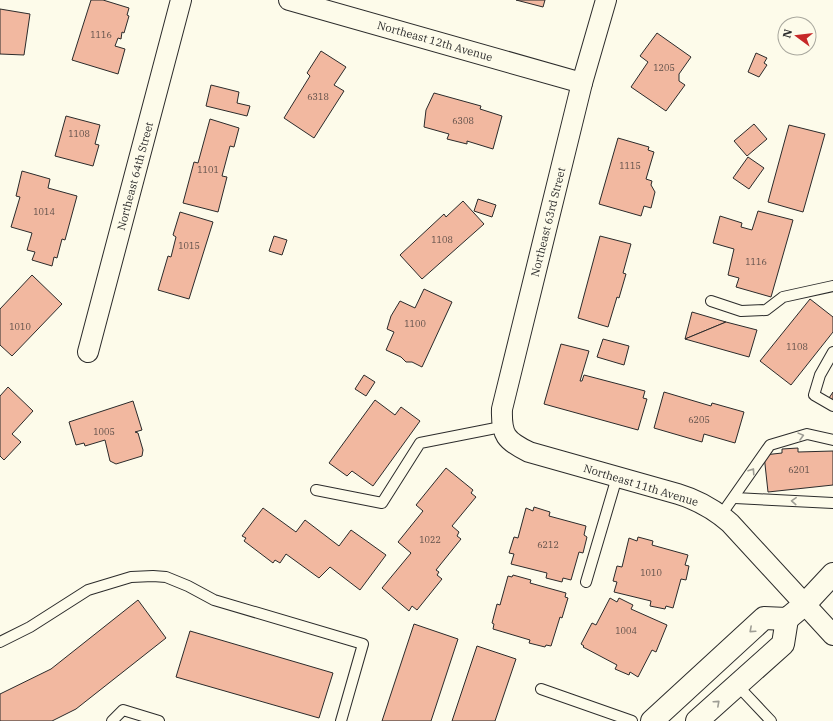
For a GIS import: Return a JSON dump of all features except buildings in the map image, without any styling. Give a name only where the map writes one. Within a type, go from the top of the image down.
[{"type":"main road","points":[[697,721],[783,644],[787,619],[805,604],[833,574]]},
{"type":"main road","points":[[652,721],[764,618],[787,619]]},
{"type":"street","name":"Northeast 64th Street","points":[[88,352],[182,0]]},
{"type":"street","name":"Northeast 12th Avenue","points":[[288,0],[582,83]]},
{"type":"street","name":"Northeast 63rd Street","points":[[501,427],[502,409],[582,83],[606,0]]},
{"type":"street","name":"Northeast 11th Avenue","points":[[501,427],[512,444],[529,452],[698,500],[721,515],[833,635]]},
{"type":"lane","points":[[711,301],[741,311],[766,310],[783,297],[833,286]]},
{"type":"lane","points":[[833,352],[820,375],[814,395],[833,406]]},
{"type":"lane","points":[[316,490],[382,503],[420,443],[501,427]]},
{"type":"lane","points":[[721,515],[735,498],[770,445],[807,434],[833,440]]},
{"type":"lane","points":[[586,582],[617,477]]},
{"type":"lane","points":[[735,498],[833,503]]},
{"type":"lane","points":[[0,642],[30,627],[88,590],[131,577],[166,577],[188,586],[214,600],[363,644],[341,721]]},
{"type":"lane","points":[[737,685],[771,721]]},
{"type":"lane","points":[[541,689],[632,721]]},
{"type":"lane","points":[[112,721],[123,710],[159,721]]}]
